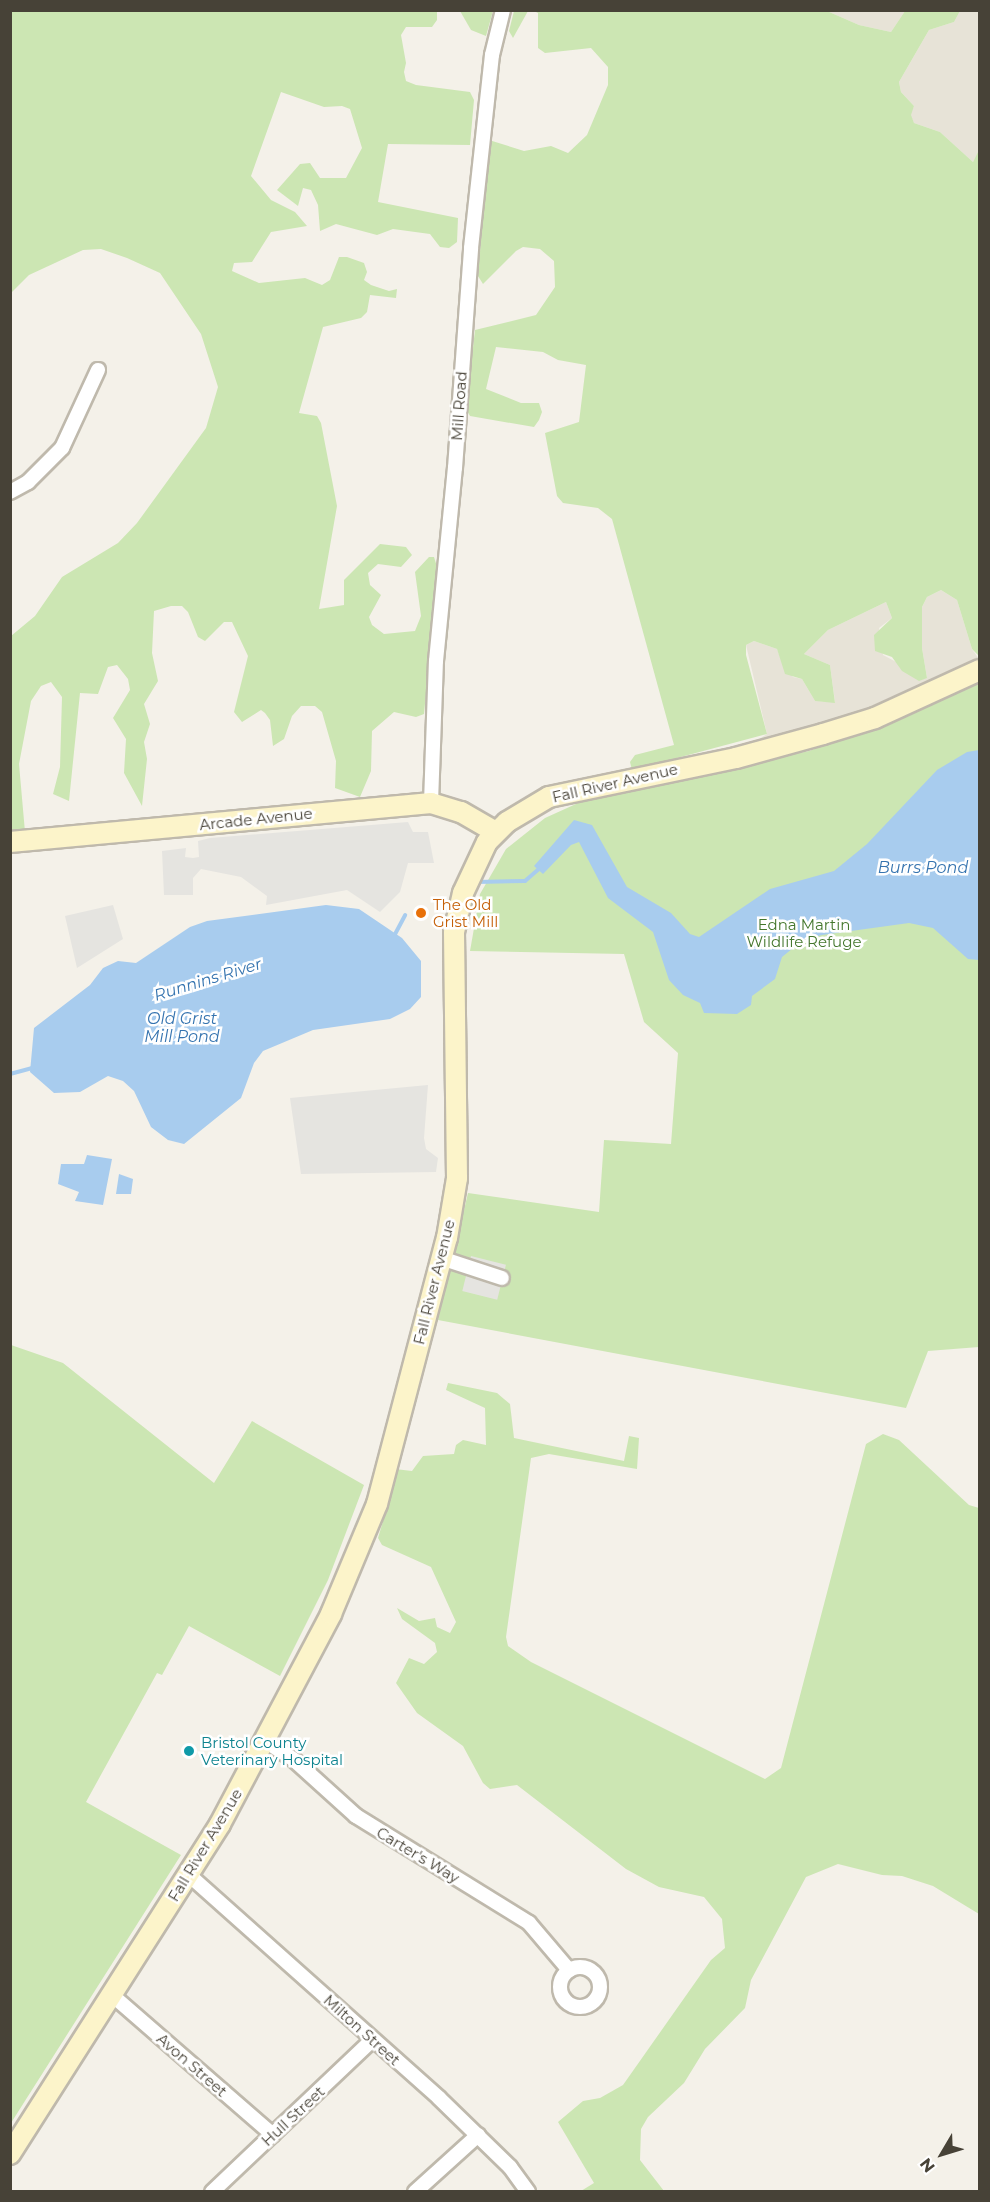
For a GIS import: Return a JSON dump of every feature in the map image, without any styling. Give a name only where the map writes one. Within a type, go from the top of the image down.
[{"type":"main road","name":"Fall River Avenue","points":[[10,2154],[189,1875],[265,1741],[331,1614],[376,1504],[441,1258],[457,1178],[454,932],[463,893],[495,832],[549,797],[736,758],[823,734],[875,718],[980,670]]},
{"type":"main road","name":"Arcade Avenue","points":[[10,842],[431,803],[461,812],[495,832]]},
{"type":"street","name":"Mill Road","points":[[431,803],[436,661],[455,468],[471,248],[492,55],[503,10]]},
{"type":"street","points":[[10,492],[28,482],[62,448],[98,370]]},
{"type":"street","points":[[441,1258],[502,1278]]},
{"type":"street","name":"Carter's Way","points":[[265,1741],[293,1759],[356,1816],[529,1923],[569,1970]]},
{"type":"street","name":"Milton Street","points":[[189,1875],[478,2135],[510,2167],[528,2192]]},
{"type":"street","name":"Avon Street","points":[[112,1995],[273,2134]]},
{"type":"street","name":"Hull Street","points":[[212,2192],[372,2040]]},
{"type":"street","points":[[415,2192],[478,2135]]},
{"type":"shaded area","points":[[827,11],[905,11],[891,32],[859,25]]},
{"type":"shaded area","points":[[960,11],[979,11],[980,150],[973,162],[940,132],[914,123],[910,115],[914,106],[901,92],[899,82],[929,30],[954,22]]},
{"type":"shaded area","points":[[941,590],[957,600],[972,649],[979,659],[839,720],[759,739],[767,734],[746,645],[754,641],[777,649],[783,665],[793,677],[802,679],[815,701],[835,702],[830,665],[804,654],[828,630],[886,602],[892,618],[879,628],[883,655],[927,678],[922,648],[922,607],[927,597]]},
{"type":"shaded area","points":[[408,822],[413,832],[428,832],[434,863],[408,863],[400,892],[380,912],[347,890],[266,905],[267,896],[241,877],[201,869],[193,878],[193,895],[164,895],[162,851],[186,848],[185,857],[193,858],[199,857],[198,841],[210,838]]},
{"type":"shaded area","points":[[113,905],[123,939],[77,968],[65,916]]},
{"type":"shaded area","points":[[428,1085],[424,1138],[426,1149],[438,1158],[436,1172],[301,1174],[290,1098]]},
{"type":"shaded area","points":[[471,1256],[506,1265],[497,1300],[462,1291]]},
{"type":"green space","points":[[11,11],[437,11],[437,20],[432,27],[406,27],[401,35],[406,63],[404,72],[406,81],[416,85],[470,92],[474,100],[470,145],[388,144],[378,202],[458,218],[457,242],[449,248],[440,247],[430,234],[393,229],[377,235],[336,224],[320,231],[318,205],[311,190],[303,188],[298,206],[277,190],[300,164],[310,163],[320,178],[346,178],[362,148],[350,109],[342,106],[324,107],[281,92],[251,176],[271,200],[295,212],[307,226],[271,232],[252,262],[234,263],[232,271],[259,283],[305,278],[322,285],[330,280],[339,257],[347,257],[364,263],[367,272],[364,280],[371,285],[389,291],[397,289],[396,298],[370,295],[367,312],[361,318],[323,327],[299,413],[317,416],[321,423],[337,506],[319,609],[344,605],[344,580],[380,544],[406,547],[412,555],[401,567],[378,564],[368,573],[370,585],[381,595],[369,617],[372,625],[384,634],[415,631],[421,616],[415,572],[429,557],[434,557],[438,570],[424,714],[416,717],[394,712],[372,731],[371,771],[360,797],[335,788],[336,761],[322,712],[315,706],[301,706],[292,716],[284,739],[273,746],[270,720],[265,713],[261,710],[242,722],[234,712],[248,656],[232,622],[224,622],[205,641],[198,637],[188,612],[182,606],[171,606],[154,611],[152,653],[158,681],[144,704],[150,724],[144,742],[147,759],[142,806],[124,773],[126,739],[113,718],[130,690],[128,679],[117,665],[108,667],[98,694],[80,693],[69,801],[53,794],[60,767],[62,697],[51,682],[41,686],[31,701],[19,764],[25,832],[11,834],[11,636],[35,616],[62,577],[118,543],[137,523],[206,428],[218,387],[201,334],[160,273],[127,258],[101,249],[83,250],[29,275],[11,293]]},
{"type":"green space","points":[[460,11],[493,11],[486,36],[471,30]]},
{"type":"green space","points":[[514,11],[528,11],[513,38],[509,31]]},
{"type":"green space","points":[[534,11],[827,11],[859,25],[891,32],[905,11],[960,11],[954,22],[929,30],[899,82],[901,92],[914,106],[911,115],[914,123],[940,132],[973,162],[979,150],[979,656],[972,649],[957,600],[941,590],[927,597],[922,607],[922,648],[927,678],[919,681],[902,671],[892,657],[875,651],[874,635],[892,618],[886,602],[828,630],[804,654],[830,665],[835,703],[815,701],[802,679],[785,674],[777,649],[754,641],[746,645],[746,655],[767,734],[632,770],[630,762],[635,755],[674,745],[612,519],[598,508],[563,503],[557,496],[545,433],[579,422],[586,365],[558,360],[543,352],[496,347],[486,389],[521,403],[539,403],[542,412],[539,420],[534,427],[470,416],[466,409],[475,330],[536,315],[555,287],[554,261],[540,249],[523,247],[516,251],[483,284],[478,276],[489,140],[524,151],[551,146],[568,153],[587,135],[608,85],[608,67],[591,48],[545,53],[538,48],[538,13]]},
{"type":"green space","name":"Edna Martin Wildlife Refuge","points":[[979,682],[979,1347],[928,1351],[906,1408],[438,1320],[468,1193],[599,1212],[604,1140],[671,1144],[678,1053],[644,1022],[624,954],[470,951],[480,894],[506,849],[545,818],[587,799],[809,751],[912,714]]},
{"type":"green space","points":[[11,1345],[63,1363],[214,1483],[252,1421],[364,1485],[328,1580],[280,1676],[189,1626],[162,1675],[157,1673],[86,1802],[181,1855],[11,2123]]},
{"type":"green space","points":[[448,1383],[497,1393],[510,1404],[514,1438],[624,1461],[629,1436],[639,1438],[637,1469],[549,1454],[531,1458],[506,1637],[508,1646],[531,1662],[765,1779],[781,1768],[866,1444],[883,1434],[899,1440],[969,1505],[979,1508],[979,1914],[933,1886],[902,1876],[882,1875],[838,1864],[806,1877],[751,1980],[745,2008],[705,2049],[684,2083],[648,2117],[641,2129],[640,2160],[664,2191],[581,2191],[594,2183],[558,2122],[583,2101],[600,2098],[623,2085],[711,1960],[725,1948],[722,1919],[704,1897],[659,1887],[626,1869],[517,1785],[490,1789],[483,1783],[463,1746],[417,1713],[396,1683],[409,1658],[424,1664],[437,1652],[435,1643],[402,1619],[397,1608],[419,1621],[435,1618],[437,1627],[450,1633],[456,1622],[431,1567],[382,1545],[378,1538],[396,1478],[395,1469],[412,1471],[423,1456],[454,1454],[456,1445],[463,1440],[486,1445],[485,1408],[446,1390]]},
{"type":"water","name":"Burrs Pond","points":[[979,750],[979,960],[968,959],[933,928],[909,923],[822,935],[803,940],[782,957],[775,979],[752,996],[751,1005],[737,1014],[704,1013],[700,1003],[683,995],[669,980],[653,932],[608,898],[579,842],[571,845],[543,874],[534,866],[574,820],[592,825],[627,887],[671,913],[690,934],[699,937],[770,889],[834,871],[867,844],[937,770],[967,752]]},
{"type":"water","name":"Old Grist Mill Pond","points":[[326,905],[359,909],[402,938],[421,961],[421,997],[410,1009],[390,1019],[313,1030],[263,1051],[254,1063],[241,1098],[184,1144],[168,1140],[151,1127],[134,1091],[123,1081],[108,1076],[80,1092],[54,1093],[30,1072],[34,1028],[90,985],[103,968],[118,961],[136,963],[190,927],[207,921]]},
{"type":"water","points":[[87,1155],[112,1159],[103,1205],[75,1201],[79,1192],[58,1184],[61,1164],[84,1164]]},
{"type":"water","points":[[119,1174],[133,1179],[131,1194],[116,1194]]},
{"type":"waterway","name":"Runnins River","points":[[477,882],[525,881],[541,867]]},
{"type":"waterway","name":"Runnins River","points":[[393,938],[405,915]]},
{"type":"waterway","name":"Runnins River","points":[[10,1074],[33,1068]]},
{"type":"place","name":"The Old Grist Mill","points":[[421,913]]},
{"type":"place","name":"Bristol County Veterinary Hospital","points":[[189,1751]]}]
